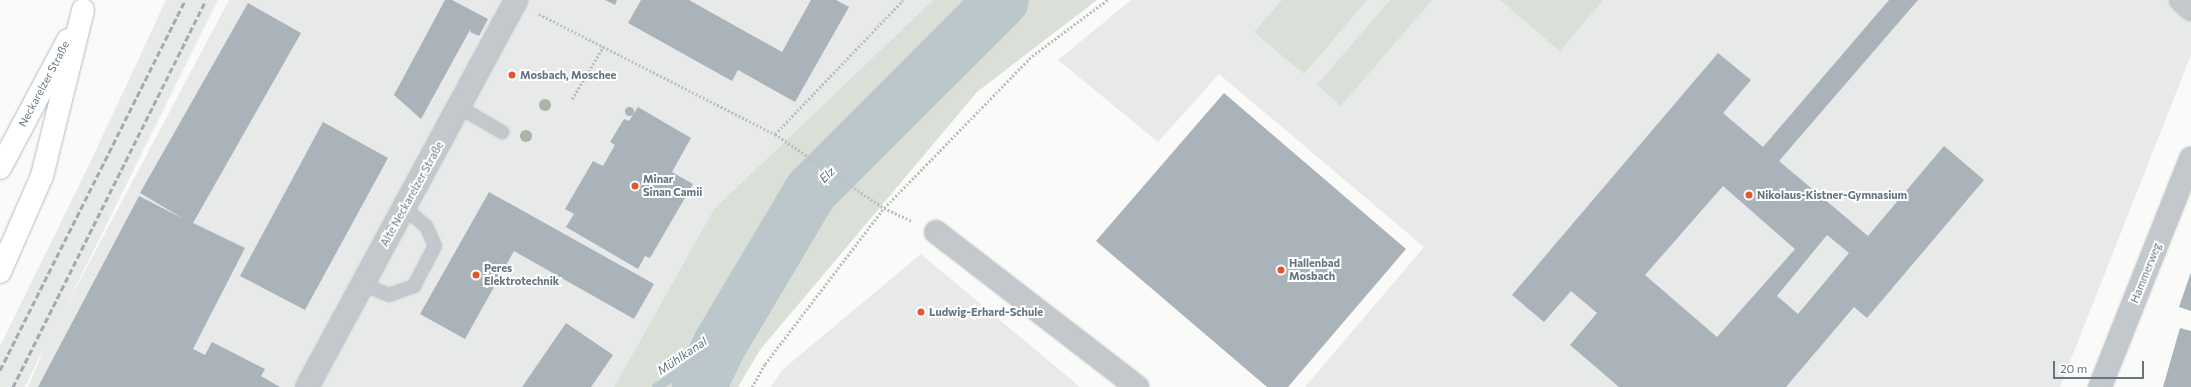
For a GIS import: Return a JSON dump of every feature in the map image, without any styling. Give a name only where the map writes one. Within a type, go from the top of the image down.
[{"type":"main road","name":"Neckarelzer Straße","points":[[0,168],[86,5]]},
{"type":"main road","points":[[0,272],[42,176],[86,5]]},
{"type":"street","name":"Alte Neckarelzer Straße","points":[[307,387],[516,0]]},
{"type":"street","points":[[2181,0],[2191,9]]},
{"type":"street","name":"Hammerweg","points":[[2100,387],[2191,158]]},
{"type":"street","points":[[936,232],[1137,387]]},
{"type":"lane","points":[[459,107],[502,132]]},
{"type":"lane","points":[[362,284],[389,294],[414,286],[436,246],[426,226],[404,208]]},
{"type":"path","points":[[775,134],[903,0]]},
{"type":"path","points":[[752,387],[765,364],[884,208],[1032,56],[1107,0]]},
{"type":"path","points":[[557,23],[775,134],[884,208]]},
{"type":"path","points":[[572,99],[603,47]]},
{"type":"shaded area","points":[[166,0],[218,0],[62,314],[229,0],[933,0],[714,209],[614,387],[28,387],[46,344],[25,387],[0,387],[0,346],[88,167]]},
{"type":"shaded area","points":[[933,0],[1097,0],[977,92],[760,350],[738,387],[614,387],[714,209]]},
{"type":"shaded area","name":"Nikolaus-Kistner-Gymnasium","points":[[1131,0],[2191,0],[2191,55],[2060,387],[1305,387],[1424,247],[1219,74],[1158,142],[1058,60]]},
{"type":"shaded area","points":[[1282,0],[1367,0],[1304,74],[1254,32]]},
{"type":"shaded area","points":[[1390,0],[1432,0],[1341,106],[1317,85]]},
{"type":"shaded area","points":[[1500,0],[1603,0],[1560,51]]},
{"type":"shaded area","name":"Ludwig-Erhard-Schule","points":[[921,254],[1080,387],[771,387],[782,370]]},
{"type":"building","points":[[445,0],[452,0],[488,19],[479,36],[470,32],[471,28],[421,119],[394,95]]},
{"type":"building","points":[[605,0],[617,0],[615,5]]},
{"type":"building","points":[[641,0],[689,0],[782,52],[811,0],[836,0],[849,7],[795,102],[738,70],[732,81],[628,23]]},
{"type":"building","points":[[1889,0],[1918,0],[1779,161],[1868,236],[1944,146],[1984,180],[1867,318],[1854,307],[1786,387],[1619,387],[1570,345],[1597,313],[1571,291],[1544,322],[1512,295],[1718,53],[1751,80],[1723,113],[1763,147]],"holes":[[[1723,186],[1795,249],[1717,337],[1645,275]],[[1827,235],[1849,253],[1798,314],[1777,296]]]},
{"type":"building","points":[[248,3],[301,33],[193,223],[245,248],[193,349],[205,355],[212,342],[265,369],[261,376],[280,387],[38,387],[139,196],[184,219],[140,193]]},
{"type":"building","name":"Hallenbad Mosbach","points":[[1224,93],[1406,249],[1288,387],[1267,387],[1096,241]]},
{"type":"building","points":[[629,106],[634,111],[629,116],[624,111]]},
{"type":"building","points":[[638,107],[691,138],[672,172],[693,184],[650,258],[645,256],[638,269],[566,227],[574,214],[565,209],[593,161],[603,166],[615,145],[610,142],[624,119],[629,121]]},
{"type":"building","points":[[323,122],[388,158],[305,310],[240,276]]},
{"type":"building","points":[[489,192],[654,284],[634,319],[514,251],[465,339],[420,314]]},
{"type":"building","points":[[2191,272],[2191,311],[2179,307]]},
{"type":"building","points":[[566,323],[613,355],[591,387],[522,387]]},
{"type":"building","points":[[2180,328],[2191,331],[2191,387],[2163,387]]},
{"type":"waterway","name":"Elz","points":[[699,387],[720,344],[811,191],[1002,0]]},
{"type":"waterway","name":"Mühlkanal","points":[[656,387],[720,344]]},
{"type":"railway","points":[[0,370],[185,0]]},
{"type":"railway","points":[[13,387],[206,0]]},
{"type":"place","name":"Mosbach, Moschee","points":[[512,75]]},
{"type":"place","name":"Minar Sinan Camii","points":[[635,186]]},
{"type":"place","name":"Nikolaus-Kistner-Gymnasium","points":[[1749,195]]},
{"type":"place","name":"Hallenbad Mosbach","points":[[1281,270]]},
{"type":"place","name":"Peres Elektrotechnik","points":[[476,275]]},
{"type":"place","name":"Ludwig-Erhard-Schule","points":[[921,312]]}]
